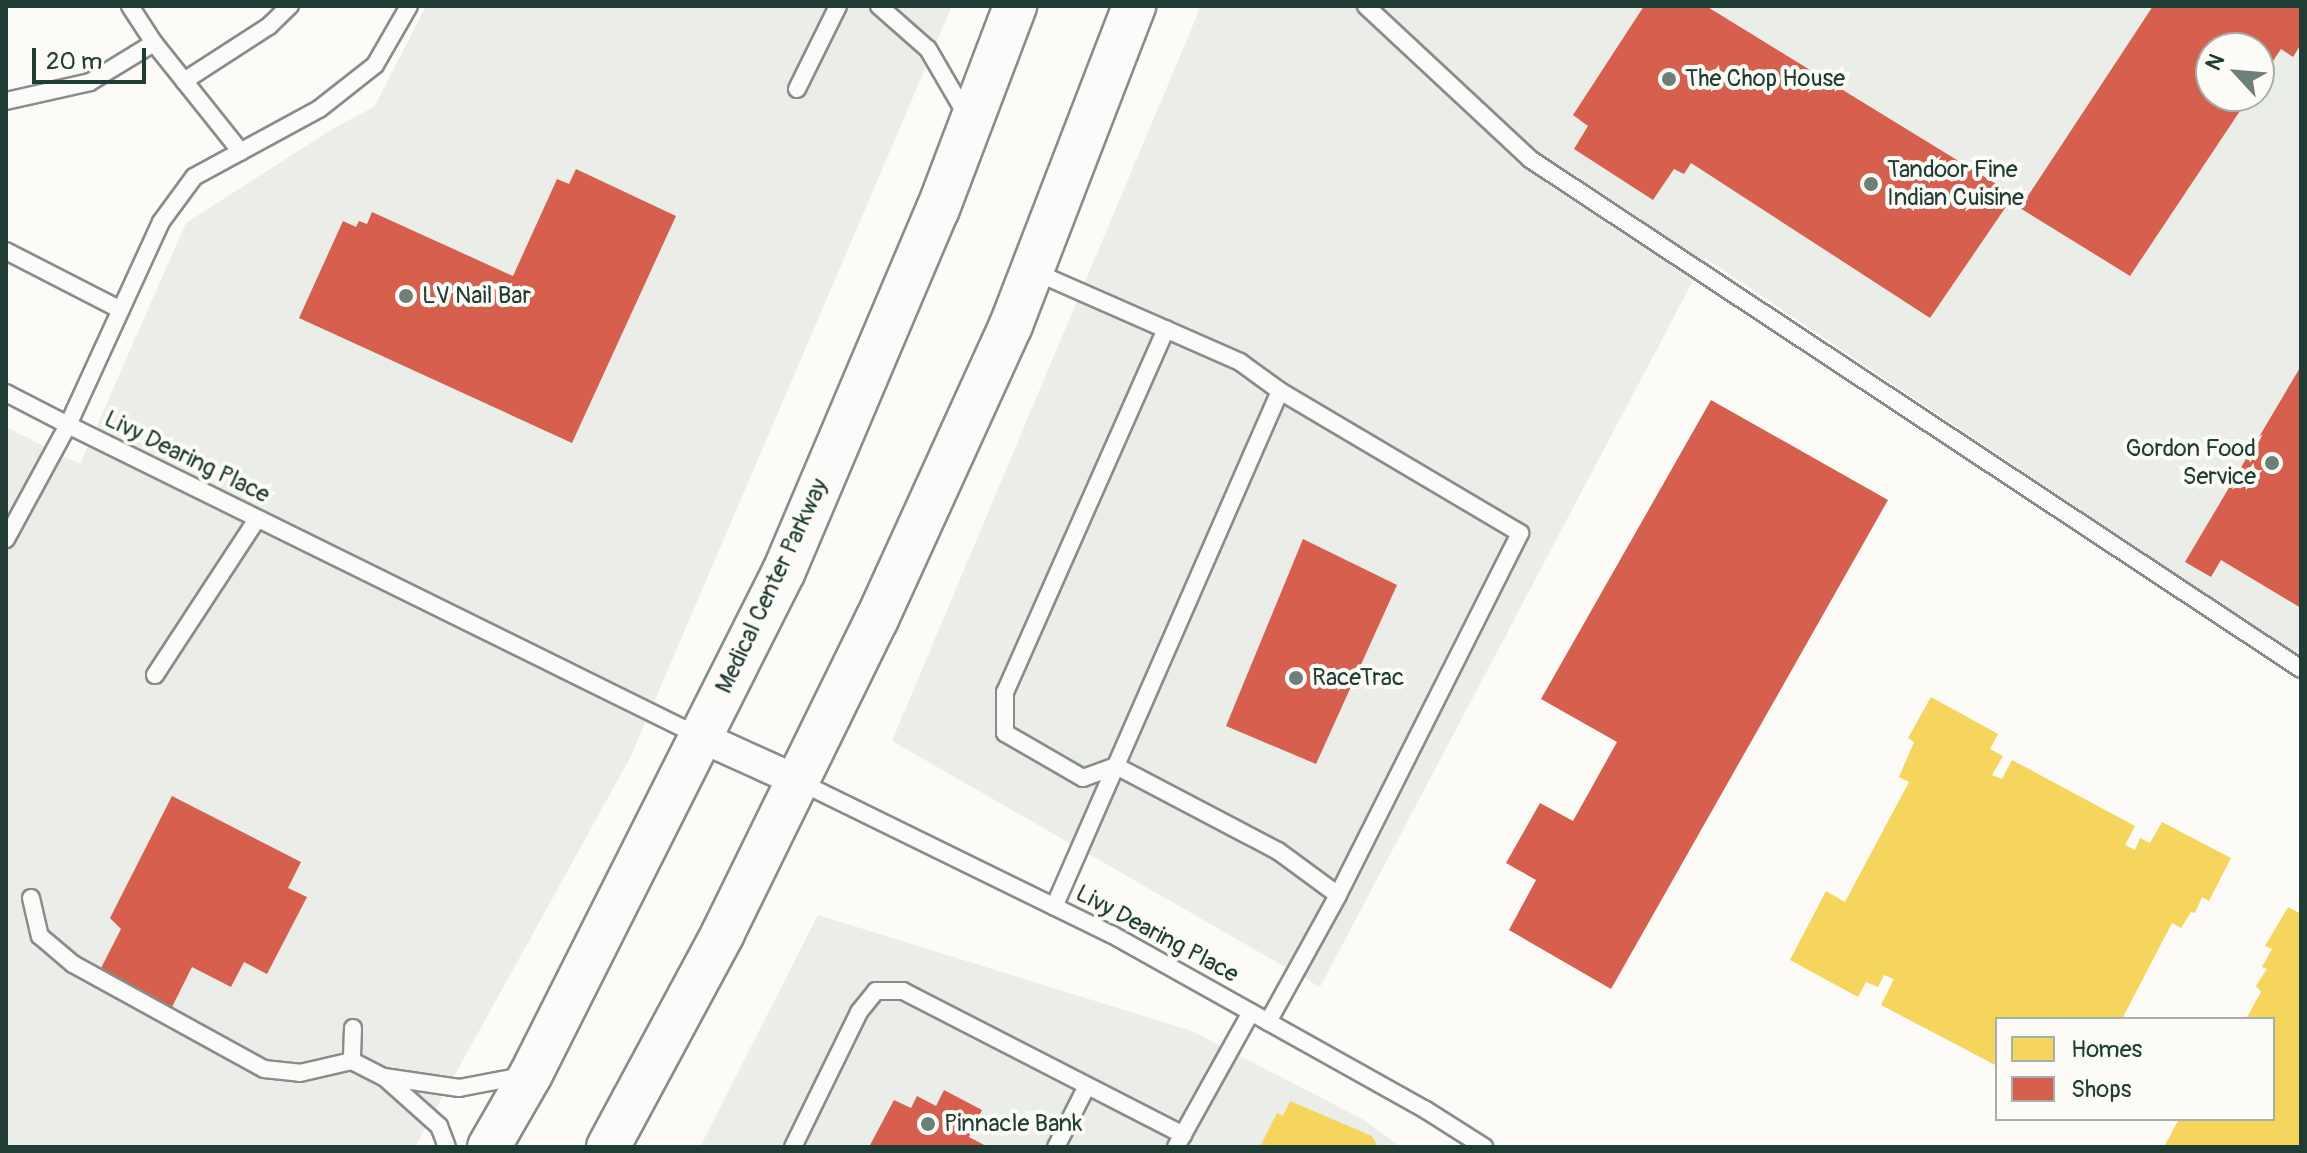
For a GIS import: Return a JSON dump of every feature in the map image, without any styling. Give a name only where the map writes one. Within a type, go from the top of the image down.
[{"type":"main road","name":"Medical Center Parkway","points":[[489,1147],[531,1074],[784,571],[971,122],[1015,6]]},
{"type":"main road","points":[[608,1147],[723,933],[877,619],[1011,325],[1134,6]]},
{"type":"street","points":[[701,737],[798,781]]},
{"type":"lane","points":[[130,6],[154,43],[241,152]]},
{"type":"lane","points":[[184,81],[269,26],[290,6]]},
{"type":"lane","name":"Livy Dearing Place","points":[[409,6],[375,65],[319,109],[194,177],[161,222],[68,425],[701,737]]},
{"type":"lane","points":[[797,89],[838,6]]},
{"type":"lane","points":[[879,6],[928,49],[971,122]]},
{"type":"lane","points":[[1366,6],[1530,159],[2301,669]]},
{"type":"lane","points":[[6,101],[90,82],[154,43]]},
{"type":"lane","points":[[6,251],[121,310]]},
{"type":"lane","points":[[1032,270],[1240,362],[1280,391],[1520,533],[1338,895],[1268,1022]]},
{"type":"lane","points":[[1166,329],[1005,692],[1005,733],[1083,778],[1116,766],[1278,851],[1338,895]]},
{"type":"lane","points":[[1054,907],[1280,391]]},
{"type":"lane","points":[[6,393],[68,425],[6,539]]},
{"type":"lane","points":[[155,675],[257,519]]},
{"type":"lane","name":"Livy Dearing Place","points":[[798,781],[1054,907],[1251,1012],[1426,1110],[1484,1147]]},
{"type":"lane","points":[[31,898],[40,936],[73,964],[264,1069],[300,1073],[352,1061],[384,1077],[439,1126],[447,1147]]},
{"type":"lane","points":[[793,1147],[859,1012],[876,991],[903,991],[1087,1086],[1179,1141],[1251,1012]]},
{"type":"lane","points":[[352,1061],[353,1028]]},
{"type":"lane","points":[[384,1077],[459,1088],[531,1074]]},
{"type":"lane","points":[[1056,1147],[1087,1086]]},
{"type":"shaded area","points":[[426,6],[952,6],[631,756],[415,1147],[6,1147],[6,427],[80,464],[186,223],[334,128],[374,107]]},
{"type":"shaded area","points":[[1201,6],[2301,6],[2301,658],[1705,258],[1320,987],[892,741]]},
{"type":"shaded area","points":[[818,915],[1192,1031],[1364,1120],[1401,1147],[700,1147]]},
{"type":"building: Homes","points":[[1931,697],[1998,734],[1990,749],[2003,756],[1992,775],[2002,779],[2012,760],[2135,826],[2125,845],[2135,850],[2140,838],[2150,843],[2162,822],[2231,858],[2209,901],[2202,897],[2195,913],[2191,912],[2181,928],[2172,923],[2123,1017],[1995,1017],[1995,1065],[1881,1005],[1894,979],[1884,975],[1878,987],[1866,982],[1858,997],[1790,960],[1826,891],[1845,902],[1909,782],[1899,777],[1914,742],[1908,738]]},
{"type":"building: Homes","points":[[2288,907],[2301,914],[2301,1147],[2164,1147],[2178,1121],[2275,1121],[2275,1017],[2247,1017],[2261,992],[2256,986],[2267,969],[2262,967],[2272,949],[2265,946]]},
{"type":"building: Homes","points":[[1290,1101],[1372,1136],[1378,1147],[1260,1147],[1277,1113],[1283,1116]]},
{"type":"building: Shops","points":[[1644,6],[1706,6],[2014,195],[1930,318],[1691,163],[1684,174],[1674,169],[1653,200],[1574,149],[1588,126],[1573,115]]},
{"type":"building: Shops","points":[[2153,6],[2301,6],[2301,44],[2293,57],[2281,49],[2275,58],[2275,32],[2195,32],[2195,112],[2239,112],[2130,276],[2020,208]]},
{"type":"building: Shops","points":[[576,169],[676,216],[572,443],[299,318],[343,221],[356,227],[359,221],[367,224],[372,212],[513,276],[557,179],[569,184]]},
{"type":"building: Shops","name":"Gordon Food Service","points":[[2301,366],[2301,608],[2221,560],[2211,577],[2185,562]]},
{"type":"building: Shops","points":[[1711,400],[1888,500],[1611,989],[1509,930],[1536,880],[1506,863],[1540,803],[1573,821],[1617,742],[1541,699]]},
{"type":"building: Shops","points":[[1303,539],[1397,585],[1316,764],[1226,726]]},
{"type":"building: Shops","points":[[172,796],[301,862],[288,888],[307,897],[267,974],[244,962],[231,987],[192,967],[170,1011],[98,974],[121,929],[110,918]]},
{"type":"building: Shops","name":"Pinnacle Bank","points":[[944,1090],[982,1110],[969,1137],[988,1147],[869,1147],[894,1100],[911,1108],[917,1096],[936,1106]]},
{"type":"place","name":"The Chop House","points":[[1669,79]]},
{"type":"place","name":"Tandoor Fine Indian Cuisine","points":[[1871,184]]},
{"type":"place","name":"LV Nail Bar","points":[[406,296]]},
{"type":"place","name":"Gordon Food Service","points":[[2272,463]]},
{"type":"place","name":"RaceTrac","points":[[1296,678]]},
{"type":"place","name":"Pinnacle Bank","points":[[928,1124]]}]
